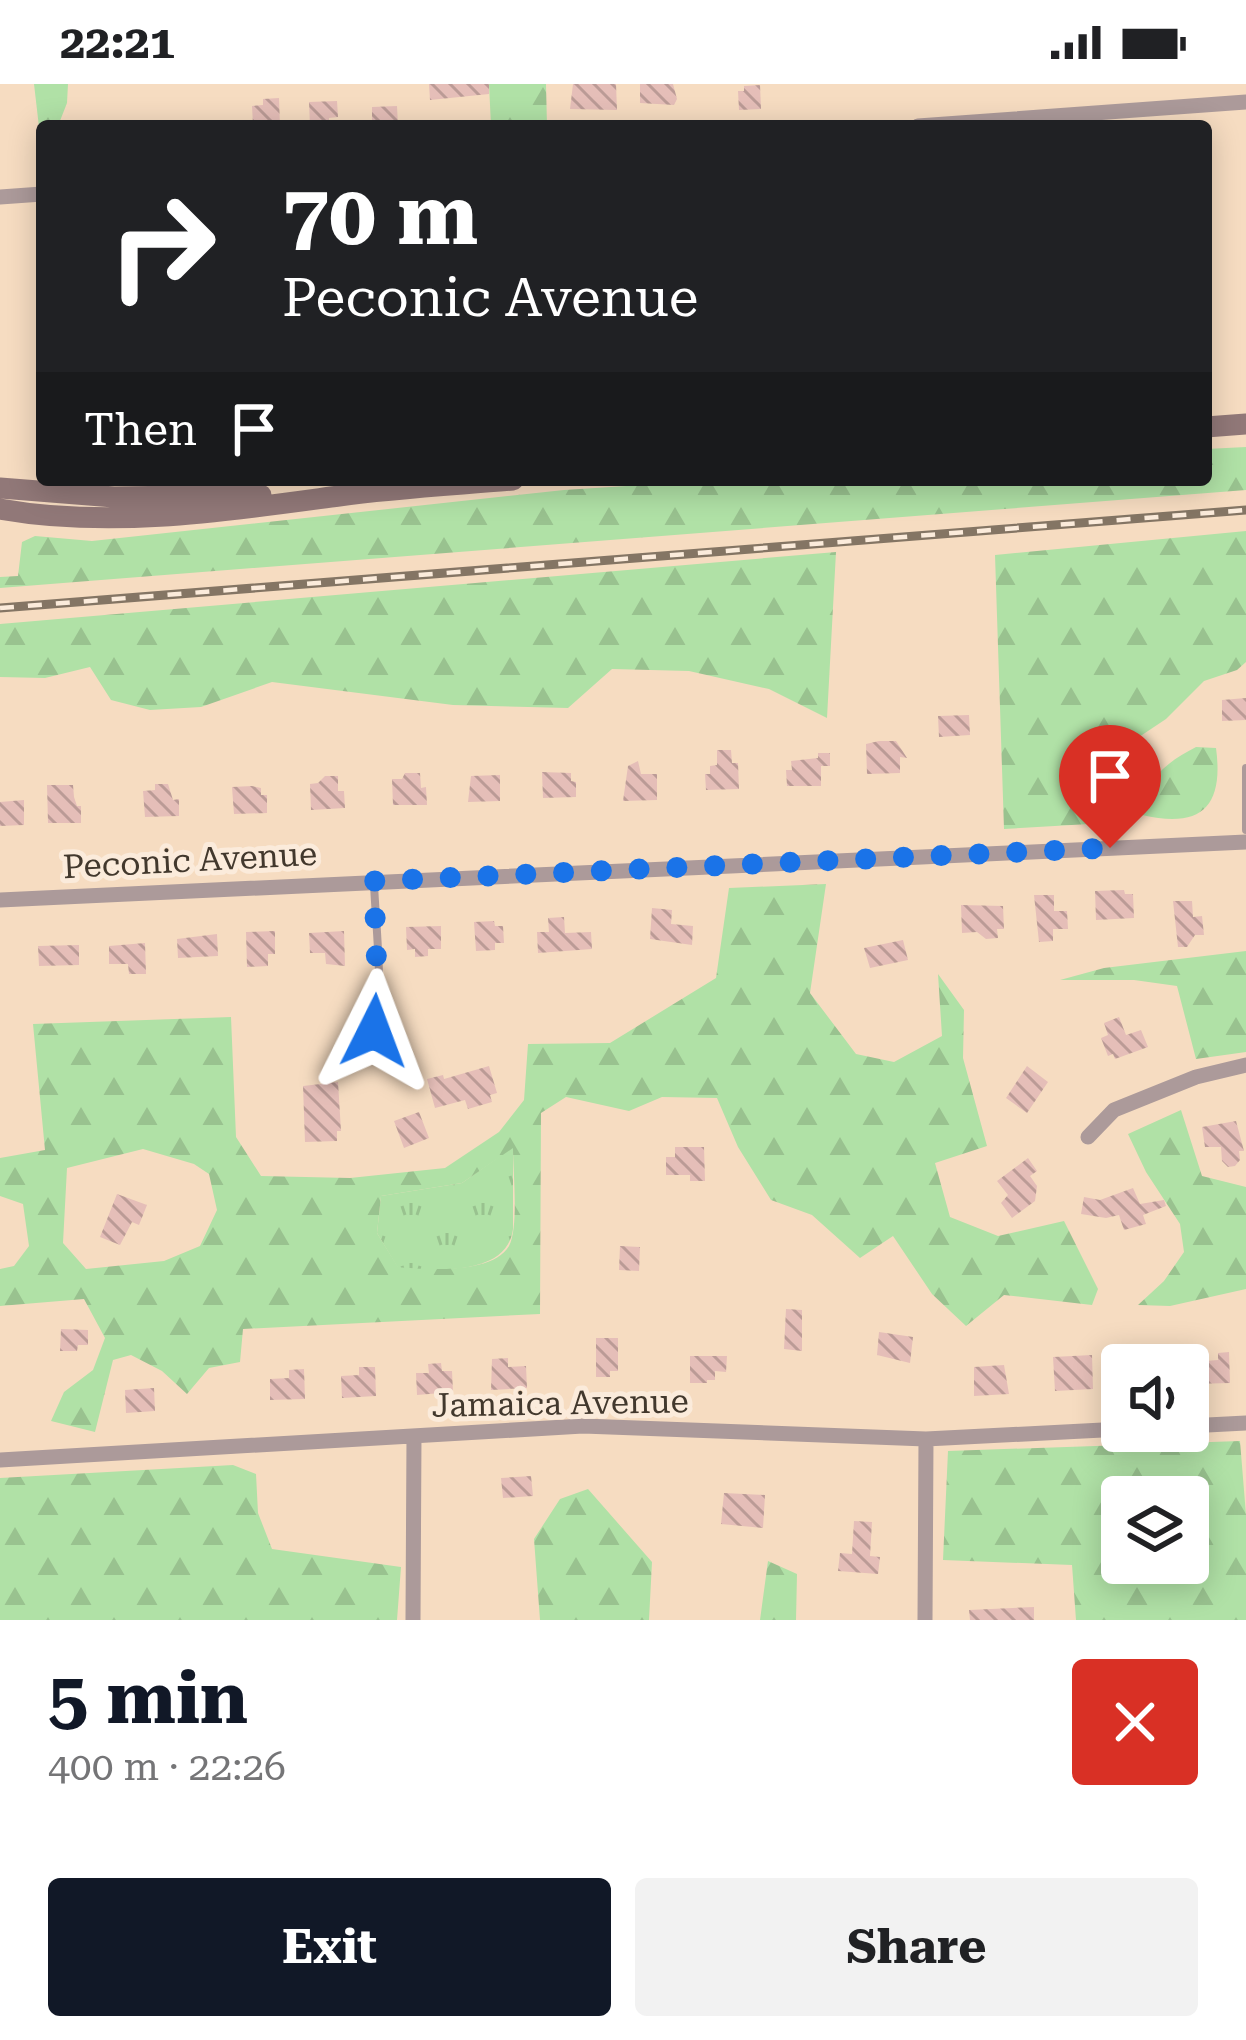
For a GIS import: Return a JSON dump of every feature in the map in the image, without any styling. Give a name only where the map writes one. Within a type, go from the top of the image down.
[{"type":"street","points":[[1000,120],[1246,102]]},
{"type":"street","points":[[0,197],[36,194]]},
{"type":"street","points":[[1212,427],[1246,424]]},
{"type":"street","points":[[4,499],[172,515],[444,486]]},
{"type":"street","name":"Peconic Avenue","points":[[0,900],[1246,842]]},
{"type":"street","points":[[1088,1138],[1114,1111],[1196,1077],[1246,1065]]},
{"type":"street","points":[[1209,1425],[1246,1423]]},
{"type":"street","name":"Jamaica Avenue","points":[[0,1460],[583,1426],[926,1439],[1101,1431]]},
{"type":"street","points":[[413,1620],[414,1436]]},
{"type":"street","points":[[925,1620],[926,1439]]},
{"type":"lane","points":[[1246,768],[1246,830]]},
{"type":"lane","points":[[334,1058],[362,1044],[374,1031],[378,1010],[374,881]]},
{"type":"green space","points":[[34,84],[68,84],[60,120],[38,120]]},
{"type":"green space","points":[[489,84],[546,84],[547,120],[491,120]]},
{"type":"green space","points":[[1246,447],[1246,490],[0,588],[0,577],[18,576],[22,542],[35,536],[92,541],[626,486],[1212,486],[1212,449]]},
{"type":"green space","points":[[1246,531],[1246,662],[1204,681],[1166,719],[1136,739],[1104,739],[1078,773],[1089,824],[1004,829],[995,555]]},
{"type":"green space","points":[[836,552],[827,718],[769,689],[689,671],[612,669],[568,708],[453,705],[272,682],[201,707],[150,710],[111,700],[90,667],[45,678],[0,677],[0,624]]},
{"type":"green space","points":[[1196,747],[1216,748],[1212,799],[1193,816],[1180,819],[1142,815],[1147,792],[1158,774]]},
{"type":"green space","points":[[826,884],[810,993],[856,1054],[894,1062],[942,1036],[938,974],[964,1010],[963,1058],[987,1146],[935,1163],[950,1217],[998,1236],[1064,1221],[1098,1289],[1092,1305],[1004,1295],[966,1326],[932,1294],[893,1236],[860,1258],[812,1215],[771,1200],[738,1147],[717,1098],[662,1097],[629,1111],[566,1097],[541,1113],[540,1314],[243,1329],[240,1362],[209,1368],[187,1394],[162,1371],[131,1355],[113,1360],[95,1432],[51,1421],[64,1392],[93,1370],[105,1338],[84,1299],[0,1306],[0,1269],[14,1266],[29,1246],[23,1204],[0,1196],[0,1158],[45,1150],[33,1024],[231,1017],[236,1137],[261,1176],[350,1178],[445,1168],[499,1132],[524,1100],[528,1044],[610,1043],[716,978],[729,888]],"holes":[[[513,1148],[514,1226],[509,1246],[501,1255],[458,1268],[398,1267],[377,1233],[381,1196],[462,1183]],[[143,1149],[194,1164],[209,1174],[217,1210],[200,1246],[164,1261],[86,1269],[63,1243],[67,1168]]]},
{"type":"green space","points":[[1246,951],[1246,1052],[1196,1059],[1177,986],[1134,980],[1060,980],[1104,968]]},
{"type":"green space","points":[[1181,1110],[1202,1176],[1246,1187],[1246,1289],[1170,1306],[1138,1305],[1164,1281],[1184,1252],[1180,1224],[1128,1134]]},
{"type":"green space","points":[[513,1147],[513,1229],[498,1256],[467,1267],[398,1268],[377,1233],[381,1196],[462,1183]]},
{"type":"green space","points":[[1240,1441],[1246,1620],[1076,1620],[1072,1565],[943,1560],[948,1451],[1101,1446],[1101,1452],[1209,1452],[1209,1442]]},
{"type":"green space","points":[[233,1465],[256,1474],[258,1513],[272,1549],[401,1567],[397,1620],[0,1620],[0,1478]]},
{"type":"green space","points":[[588,1489],[652,1562],[649,1620],[540,1620],[534,1539],[560,1499]]},
{"type":"green space","points":[[768,1561],[797,1574],[796,1620],[760,1620]]},
{"type":"building","points":[[429,84],[489,84],[489,94],[430,100]]},
{"type":"building","points":[[573,84],[616,84],[617,110],[570,109]]},
{"type":"building","points":[[640,84],[673,84],[674,105],[640,103]]},
{"type":"building","points":[[760,85],[761,109],[739,110],[738,91]]},
{"type":"building","points":[[279,98],[280,120],[253,120],[252,106],[263,105],[263,99]]},
{"type":"building","points":[[337,101],[338,117],[310,120],[309,102]]},
{"type":"building","points":[[397,106],[398,120],[372,120],[372,107]]},
{"type":"building","points":[[1246,698],[1246,720],[1222,721],[1222,700]]},
{"type":"building","points":[[969,715],[970,735],[939,737],[938,716]]},
{"type":"building","points":[[896,741],[907,758],[900,757],[900,773],[867,774],[866,744]]},
{"type":"building","points":[[717,750],[731,750],[732,763],[738,763],[739,789],[706,790],[705,774],[717,765]]},
{"type":"building","points":[[818,753],[830,753],[830,766],[821,766],[821,786],[787,786],[791,761],[818,758]]},
{"type":"building","points":[[638,761],[641,774],[657,774],[657,800],[623,801],[628,766]]},
{"type":"building","points":[[542,772],[571,773],[576,797],[543,798]]},
{"type":"building","points":[[405,773],[420,773],[427,805],[393,805],[392,779],[402,779]]},
{"type":"building","points":[[500,775],[500,801],[468,802],[471,776]]},
{"type":"building","points":[[338,776],[345,808],[311,810],[310,784]]},
{"type":"building","points":[[155,784],[168,784],[173,800],[179,799],[179,816],[145,817],[143,791],[155,790]]},
{"type":"building","points":[[47,785],[73,785],[81,823],[48,823]]},
{"type":"building","points":[[252,786],[267,795],[267,813],[234,814],[232,787]]},
{"type":"building","points":[[24,800],[24,825],[0,826],[0,802]]},
{"type":"building","points":[[1095,891],[1133,894],[1134,918],[1096,920]]},
{"type":"building","points":[[1034,895],[1054,895],[1054,911],[1067,911],[1068,929],[1053,929],[1053,941],[1039,942]]},
{"type":"building","points":[[1173,901],[1192,901],[1193,917],[1202,916],[1204,935],[1195,935],[1187,947],[1178,947]]},
{"type":"building","points":[[961,905],[1003,906],[1004,929],[997,929],[998,938],[962,933]]},
{"type":"building","points":[[652,908],[672,910],[671,924],[693,926],[692,945],[650,939]]},
{"type":"building","points":[[564,917],[565,933],[591,932],[592,949],[538,953],[537,932],[549,932],[548,918]]},
{"type":"building","points":[[494,921],[495,926],[503,926],[504,943],[495,943],[495,950],[476,951],[474,922]]},
{"type":"building","points":[[441,926],[441,949],[428,949],[428,956],[415,957],[415,949],[407,950],[406,927]]},
{"type":"building","points":[[275,931],[275,954],[268,954],[268,966],[247,967],[246,932]]},
{"type":"building","points":[[344,931],[345,966],[326,964],[325,953],[310,953],[309,933]]},
{"type":"building","points":[[217,934],[218,956],[178,958],[177,939]]},
{"type":"building","points":[[903,940],[908,960],[870,968],[864,948]]},
{"type":"building","points":[[145,943],[146,974],[129,974],[128,964],[109,964],[109,946]]},
{"type":"building","points":[[79,945],[79,965],[39,966],[38,946]]},
{"type":"building","points":[[1119,1017],[1126,1035],[1141,1030],[1148,1047],[1115,1059],[1113,1054],[1108,1056],[1101,1038],[1108,1035],[1104,1023]]},
{"type":"building","points":[[489,1066],[497,1093],[490,1095],[492,1102],[468,1109],[465,1100],[435,1108],[427,1079]]},
{"type":"building","points":[[1027,1066],[1048,1082],[1027,1113],[1006,1098]]},
{"type":"building","points":[[338,1082],[341,1131],[337,1131],[337,1141],[305,1142],[303,1086]]},
{"type":"building","points":[[419,1112],[429,1138],[404,1148],[394,1121]]},
{"type":"building","points":[[1236,1121],[1244,1151],[1239,1151],[1235,1166],[1228,1167],[1222,1161],[1221,1147],[1205,1147],[1202,1127]]},
{"type":"building","points":[[675,1147],[704,1147],[705,1181],[690,1181],[690,1175],[666,1175],[666,1157],[675,1157]]},
{"type":"building","points":[[1028,1158],[1037,1171],[1030,1176],[1037,1186],[1035,1201],[1012,1218],[1001,1203],[1008,1195],[997,1181]]},
{"type":"building","points":[[1133,1188],[1140,1204],[1164,1200],[1166,1206],[1143,1215],[1146,1224],[1124,1230],[1119,1215],[1081,1214],[1084,1197],[1100,1200]]},
{"type":"building","points":[[117,1194],[147,1205],[139,1225],[132,1222],[120,1245],[100,1237]]},
{"type":"building","points":[[620,1246],[640,1247],[639,1271],[619,1270]]},
{"type":"building","points":[[786,1309],[802,1310],[802,1351],[784,1349]]},
{"type":"building","points":[[61,1329],[88,1330],[88,1345],[60,1351]]},
{"type":"building","points":[[879,1332],[913,1337],[910,1363],[877,1355]]},
{"type":"building","points":[[596,1338],[618,1338],[618,1371],[610,1371],[610,1377],[596,1377]]},
{"type":"building","points":[[1229,1352],[1230,1383],[1209,1384],[1209,1361],[1218,1360],[1218,1353]]},
{"type":"building","points":[[1092,1355],[1093,1389],[1055,1391],[1053,1357]]},
{"type":"building","points":[[690,1356],[727,1356],[726,1372],[715,1371],[715,1380],[707,1383],[690,1383]]},
{"type":"building","points":[[508,1358],[508,1367],[526,1366],[527,1388],[491,1390],[492,1359]]},
{"type":"building","points":[[441,1363],[442,1371],[452,1371],[453,1392],[417,1395],[416,1373],[429,1373],[428,1364]]},
{"type":"building","points":[[1004,1365],[1009,1394],[974,1396],[974,1367]]},
{"type":"building","points":[[359,1367],[375,1367],[376,1396],[342,1398],[341,1376],[359,1375]]},
{"type":"building","points":[[304,1369],[305,1399],[270,1400],[270,1379],[289,1378],[289,1370]]},
{"type":"building","points":[[154,1388],[155,1411],[126,1413],[125,1390]]},
{"type":"building","points":[[531,1476],[533,1496],[503,1498],[501,1478]]},
{"type":"building","points":[[724,1493],[765,1495],[763,1528],[721,1524]]},
{"type":"building","points":[[854,1521],[872,1522],[870,1556],[880,1557],[878,1574],[838,1571],[840,1553],[852,1554]]},
{"type":"building","points":[[1034,1607],[1034,1620],[970,1620],[969,1610]]},
{"type":"railway","points":[[0,608],[1246,510]]},
{"type":"route","points":[[374,1031],[378,1010],[374,881],[1110,848]]}]
